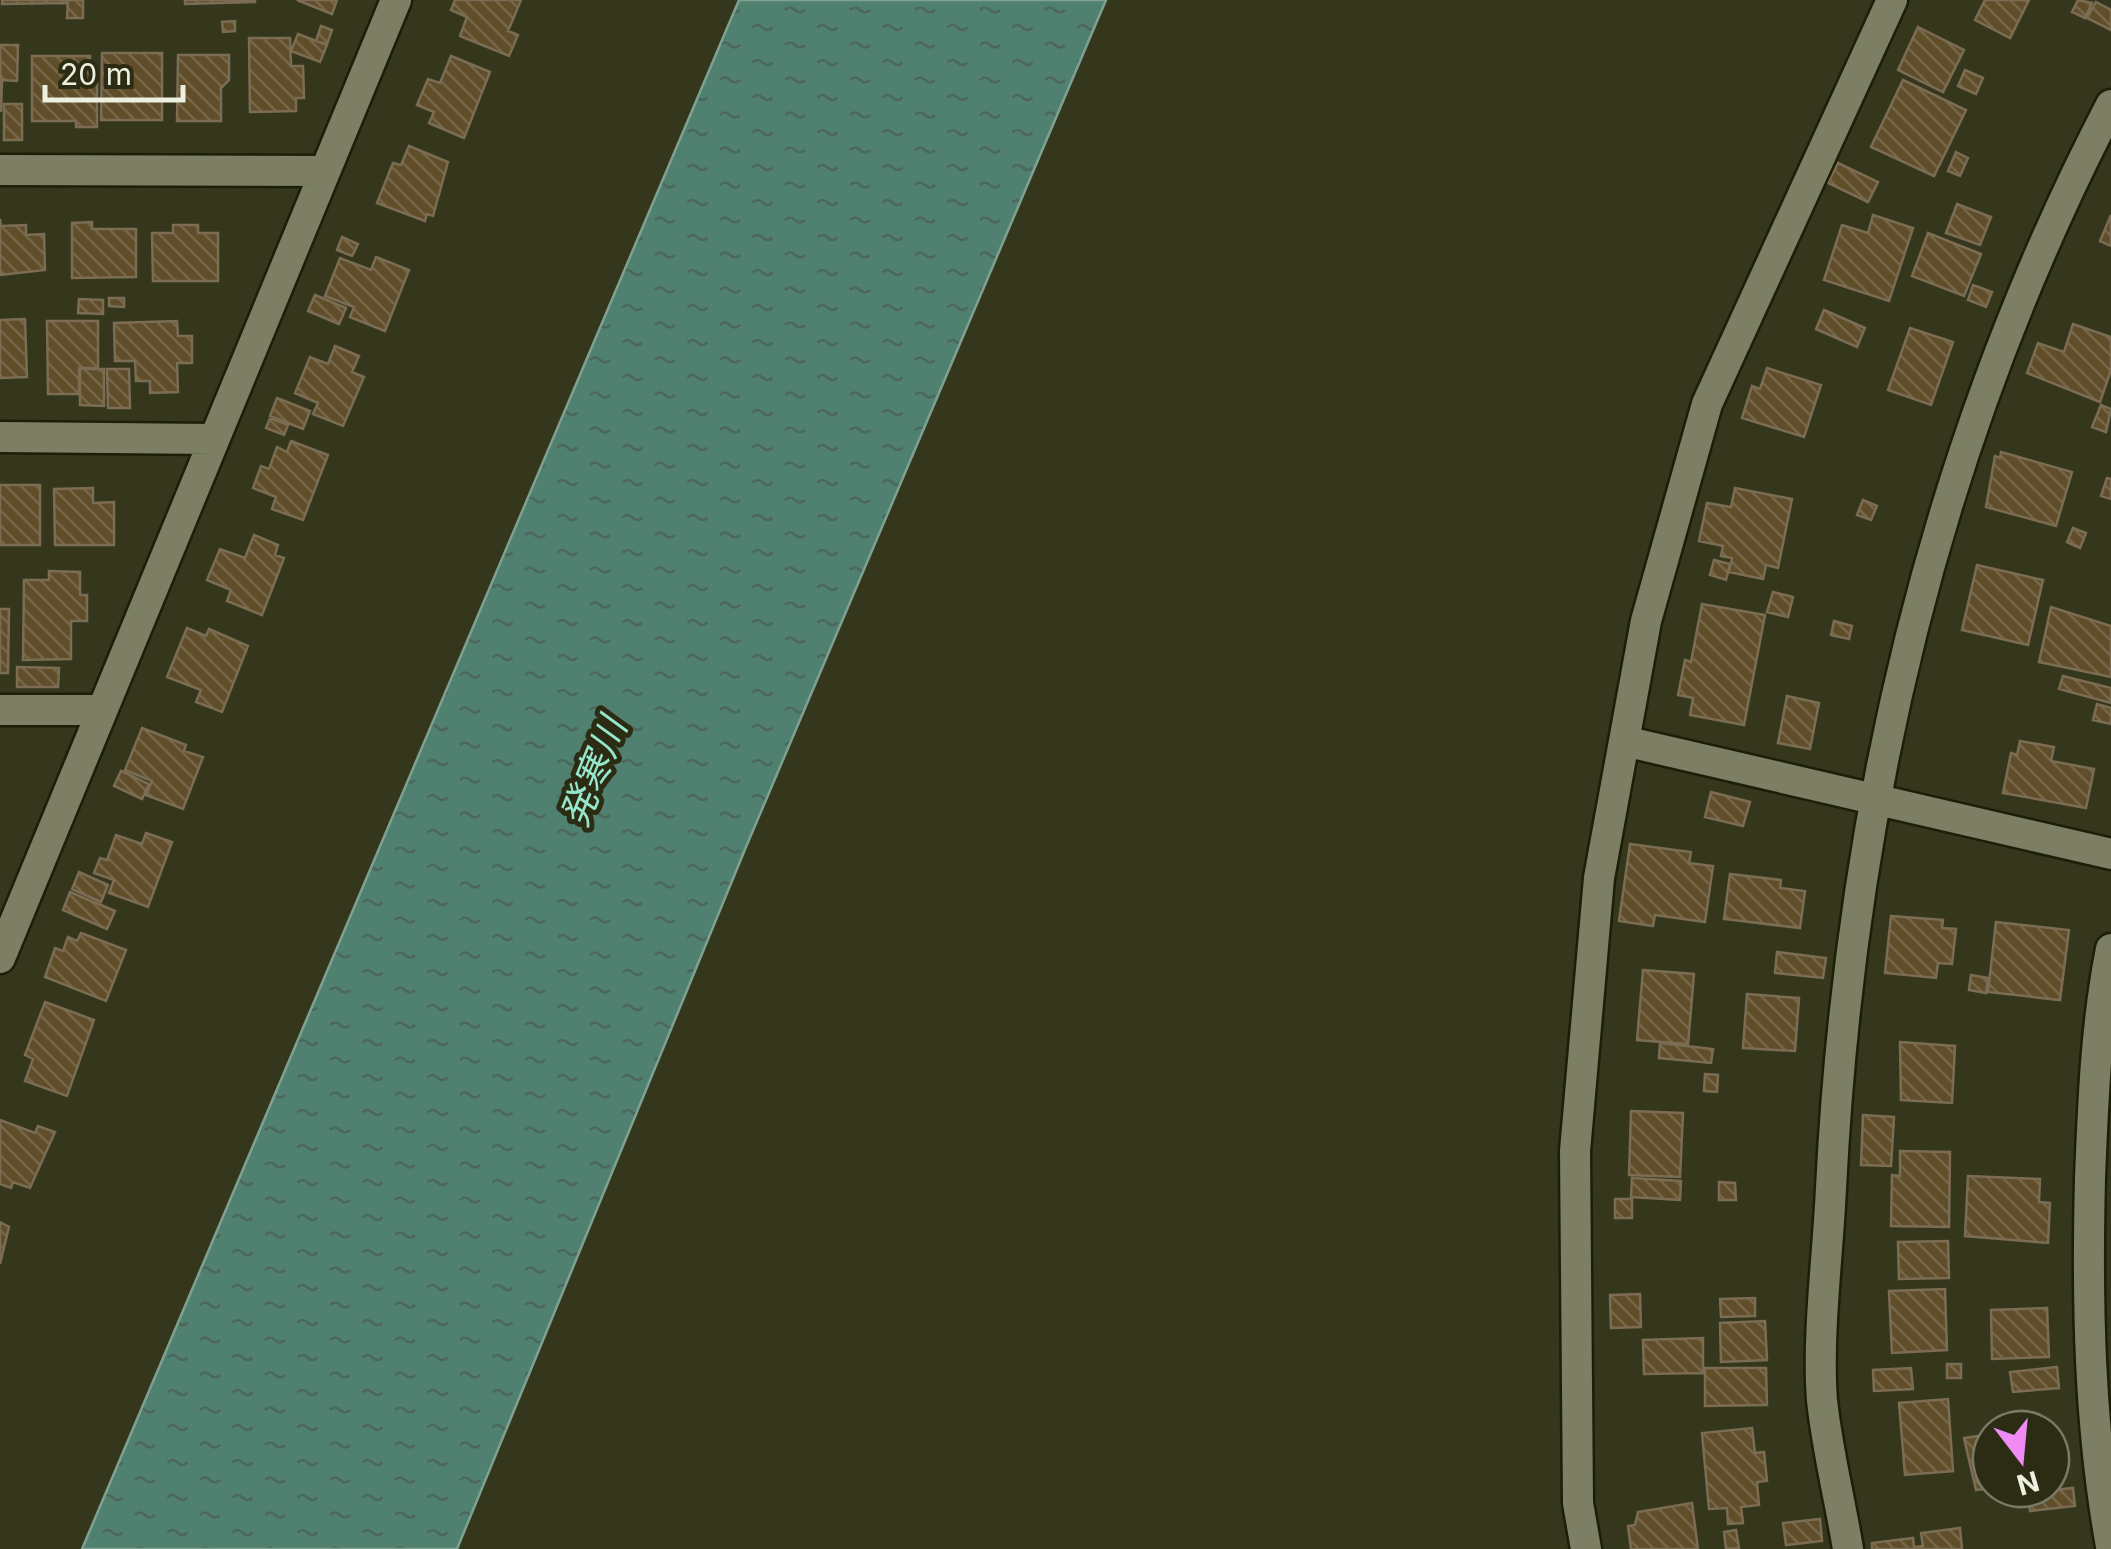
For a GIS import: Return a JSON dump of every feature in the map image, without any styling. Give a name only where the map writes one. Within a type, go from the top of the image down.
[{"type":"street","points":[[0,958],[396,0]]},
{"type":"street","points":[[1586,1549],[1578,1503],[1575,1151],[1599,878],[1646,621],[1707,404],[1892,0]]},
{"type":"street","points":[[1848,1549],[1822,1398],[1837,1081],[1876,802],[1917,600],[1980,400],[2054,215],[2111,105]]},
{"type":"street","points":[[0,170],[325,171]]},
{"type":"street","points":[[0,437],[214,438]]},
{"type":"street","points":[[0,710],[102,710]]},
{"type":"street","points":[[1624,741],[2111,854]]},
{"type":"street","points":[[2111,949],[2093,1100],[2088,1272],[2092,1395],[2111,1546]]},
{"type":"water","name":"発寒川","points":[[739,0],[1106,0],[746,847],[457,1549],[82,1549]]},
{"type":"building","points":[[2,0],[66,0],[66,3],[2,4]]},
{"type":"building","points":[[68,0],[83,0],[83,18],[67,18]]},
{"type":"building","points":[[185,0],[255,0],[255,2],[185,4]]},
{"type":"building","points":[[297,0],[337,0],[332,14]]},
{"type":"building","points":[[455,0],[521,0],[508,31],[518,35],[509,56],[460,36],[467,17],[451,10]]},
{"type":"building","points":[[1985,0],[2029,0],[2010,38],[1975,20]]},
{"type":"building","points":[[2078,0],[2092,3],[2085,18],[2072,12]]},
{"type":"building","points":[[2096,2],[2111,10],[2111,30],[2087,18]]},
{"type":"building","points":[[235,21],[235,31],[223,32],[222,22]]},
{"type":"building","points":[[321,26],[332,30],[327,44],[316,41]]},
{"type":"building","points":[[1918,27],[1964,50],[1943,92],[1898,70]]},
{"type":"building","points":[[298,34],[327,45],[320,62],[291,51]]},
{"type":"building","points":[[249,38],[290,38],[291,66],[303,66],[304,98],[296,98],[296,111],[250,112]]},
{"type":"building","points":[[0,45],[18,45],[17,81],[2,80],[1,112]]},
{"type":"building","points":[[102,53],[162,53],[162,120],[101,120]]},
{"type":"building","points":[[178,55],[229,55],[229,80],[221,88],[221,121],[177,121]]},
{"type":"building","points":[[32,56],[90,56],[90,84],[97,84],[97,127],[76,127],[76,121],[32,121]]},
{"type":"building","points":[[451,56],[490,72],[464,138],[429,123],[434,112],[417,105],[428,79],[440,83]]},
{"type":"building","points":[[1965,70],[1983,78],[1976,94],[1958,86]]},
{"type":"building","points":[[1903,80],[1966,110],[1934,176],[1871,147]]},
{"type":"building","points":[[4,104],[22,104],[22,140],[4,140]]},
{"type":"building","points":[[409,146],[448,162],[433,216],[427,214],[425,221],[377,203],[393,163],[401,165]]},
{"type":"building","points":[[1956,152],[1968,158],[1960,176],[1948,171]]},
{"type":"building","points":[[1838,163],[1878,182],[1868,202],[1828,183]]},
{"type":"building","points":[[1957,204],[1991,217],[1980,245],[1946,233]]},
{"type":"building","points":[[1873,215],[1913,228],[1889,301],[1824,280],[1842,225],[1868,233]]},
{"type":"building","points":[[2111,215],[2111,246],[2100,241]]},
{"type":"building","points":[[0,219],[1,226],[26,225],[26,235],[44,234],[45,270],[0,275]]},
{"type":"building","points":[[92,222],[92,229],[136,229],[136,277],[72,278],[72,223]]},
{"type":"building","points":[[173,225],[198,225],[198,233],[218,233],[218,281],[153,281],[152,233],[173,233]]},
{"type":"building","points":[[1928,233],[1981,254],[1964,296],[1912,276]]},
{"type":"building","points":[[342,237],[358,244],[352,256],[337,250]]},
{"type":"building","points":[[376,257],[409,270],[385,331],[350,317],[354,307],[325,296],[340,258],[371,270]]},
{"type":"building","points":[[1973,285],[1992,292],[1986,307],[1968,300]]},
{"type":"building","points":[[315,295],[346,308],[339,324],[308,311]]},
{"type":"building","points":[[109,298],[124,298],[124,307],[109,306]]},
{"type":"building","points":[[79,299],[103,300],[103,314],[78,313]]},
{"type":"building","points":[[1824,310],[1865,328],[1857,347],[1816,329]]},
{"type":"building","points":[[25,319],[27,377],[0,378],[0,320]]},
{"type":"building","points":[[47,321],[98,321],[98,368],[79,368],[79,394],[48,394]]},
{"type":"building","points":[[177,321],[178,336],[192,336],[192,363],[177,363],[178,392],[150,393],[150,381],[136,381],[135,361],[115,361],[114,323]]},
{"type":"building","points":[[2073,324],[2111,337],[2111,370],[2100,402],[2027,373],[2038,343],[2064,352]]},
{"type":"building","points":[[1910,328],[1953,342],[1931,405],[1888,390]]},
{"type":"building","points":[[335,346],[359,356],[352,372],[364,377],[343,426],[313,414],[318,403],[295,393],[310,357],[328,364]]},
{"type":"building","points":[[1767,368],[1821,385],[1804,437],[1742,418],[1752,386],[1760,389]]},
{"type":"building","points":[[80,369],[104,369],[104,406],[80,405]]},
{"type":"building","points":[[107,369],[129,369],[130,408],[108,408]]},
{"type":"building","points":[[277,398],[310,411],[303,429],[270,416]]},
{"type":"building","points":[[2101,405],[2111,409],[2106,432],[2092,427]]},
{"type":"building","points":[[270,418],[288,425],[284,435],[266,428]]},
{"type":"building","points":[[291,441],[328,455],[303,520],[272,509],[276,497],[253,488],[261,466],[269,469],[277,447],[287,452]]},
{"type":"building","points":[[2001,452],[2072,472],[2056,526],[1986,507],[1995,456],[2000,458]]},
{"type":"building","points":[[2107,478],[2111,479],[2111,499],[2101,496]]},
{"type":"building","points":[[0,485],[40,485],[40,545],[0,545]]},
{"type":"building","points":[[93,488],[93,503],[114,502],[114,545],[55,545],[54,489]]},
{"type":"building","points":[[1735,488],[1792,499],[1778,568],[1766,565],[1763,579],[1729,572],[1732,558],[1721,556],[1723,546],[1699,541],[1707,503],[1731,507]]},
{"type":"building","points":[[1863,500],[1877,506],[1871,520],[1857,515]]},
{"type":"building","points":[[2073,528],[2086,533],[2080,548],[2067,542]]},
{"type":"building","points":[[254,535],[278,545],[275,555],[284,558],[262,615],[227,601],[231,590],[207,580],[220,549],[245,558]]},
{"type":"building","points":[[1714,560],[1730,564],[1726,580],[1710,575]]},
{"type":"building","points":[[1977,565],[2043,580],[2028,645],[1962,630]]},
{"type":"building","points":[[49,571],[80,572],[80,595],[87,595],[87,621],[71,621],[71,659],[23,660],[24,580],[49,580]]},
{"type":"building","points":[[1773,592],[1793,597],[1788,617],[1767,612]]},
{"type":"building","points":[[1702,604],[1765,615],[1744,725],[1690,715],[1693,698],[1678,695],[1685,660],[1691,662]]},
{"type":"building","points":[[2051,607],[2111,626],[2111,677],[2039,662]]},
{"type":"building","points":[[0,609],[9,609],[8,673],[0,673]]},
{"type":"building","points":[[1834,621],[1852,626],[1849,639],[1831,635]]},
{"type":"building","points":[[187,628],[206,636],[209,629],[248,646],[222,712],[196,702],[201,690],[167,677]]},
{"type":"building","points":[[17,667],[59,668],[58,687],[17,687]]},
{"type":"building","points":[[2063,676],[2111,688],[2111,703],[2059,689]]},
{"type":"building","points":[[1787,696],[1819,703],[1810,749],[1778,743]]},
{"type":"building","points":[[2097,704],[2111,708],[2111,724],[2093,720]]},
{"type":"building","points":[[142,728],[186,745],[184,751],[203,757],[183,809],[146,795],[152,781],[125,770]]},
{"type":"building","points":[[2020,741],[2054,747],[2051,761],[2094,769],[2086,808],[2003,793],[2011,753],[2017,755]]},
{"type":"building","points":[[121,771],[149,784],[142,799],[114,786]]},
{"type":"building","points":[[1711,792],[1750,802],[1743,826],[1705,817]]},
{"type":"building","points":[[146,833],[172,842],[148,907],[109,893],[114,880],[94,873],[100,858],[107,860],[116,835],[142,844]]},
{"type":"building","points":[[1630,844],[1691,852],[1689,863],[1713,866],[1705,922],[1655,915],[1653,926],[1619,921]]},
{"type":"building","points":[[79,872],[108,885],[101,902],[72,889]]},
{"type":"building","points":[[1730,874],[1781,880],[1780,888],[1805,891],[1800,928],[1724,919]]},
{"type":"building","points":[[70,892],[115,911],[107,929],[63,910]]},
{"type":"building","points":[[1891,916],[1943,920],[1942,928],[1956,929],[1952,964],[1938,963],[1936,978],[1885,973]]},
{"type":"building","points":[[1996,922],[2069,930],[2060,1000],[1988,992]]},
{"type":"building","points":[[81,933],[126,950],[106,1001],[45,977],[55,948],[63,951],[68,937],[77,941]]},
{"type":"building","points":[[1777,952],[1826,958],[1823,978],[1775,973]]},
{"type":"building","points":[[1643,970],[1694,974],[1688,1044],[1637,1040]]},
{"type":"building","points":[[1971,975],[1988,978],[1986,993],[1969,990]]},
{"type":"building","points":[[1747,994],[1799,998],[1795,1051],[1743,1048]]},
{"type":"building","points":[[45,1002],[94,1020],[67,1096],[25,1081],[33,1059],[25,1055]]},
{"type":"building","points":[[1900,1042],[1955,1046],[1952,1103],[1901,1100]]},
{"type":"building","points":[[1660,1043],[1713,1049],[1711,1063],[1659,1058]]},
{"type":"building","points":[[1705,1074],[1718,1075],[1717,1092],[1704,1091]]},
{"type":"building","points":[[1631,1111],[1683,1113],[1680,1177],[1629,1175]]},
{"type":"building","points":[[1863,1115],[1894,1117],[1891,1166],[1861,1165]]},
{"type":"building","points":[[0,1120],[35,1133],[38,1126],[55,1132],[30,1188],[13,1182],[11,1188],[0,1184]]},
{"type":"building","points":[[1900,1151],[1950,1152],[1949,1227],[1891,1226],[1892,1175],[1900,1176]]},
{"type":"building","points":[[1968,1176],[2040,1179],[2039,1202],[2050,1203],[2048,1243],[1965,1236]]},
{"type":"building","points":[[1632,1178],[1681,1181],[1680,1200],[1631,1197]]},
{"type":"building","points":[[1719,1182],[1735,1183],[1736,1200],[1719,1200]]},
{"type":"building","points":[[1615,1199],[1632,1199],[1632,1218],[1615,1218]]},
{"type":"building","points":[[0,1222],[9,1227],[0,1264]]},
{"type":"building","points":[[1948,1241],[1949,1278],[1899,1279],[1898,1242]]},
{"type":"building","points":[[1945,1289],[1947,1350],[1892,1353],[1889,1291]]},
{"type":"building","points":[[1640,1294],[1641,1327],[1611,1328],[1610,1295]]},
{"type":"building","points":[[1755,1298],[1755,1316],[1721,1317],[1720,1299]]},
{"type":"building","points":[[2047,1308],[2049,1357],[1992,1359],[1991,1310]]},
{"type":"building","points":[[1765,1321],[1767,1360],[1721,1362],[1720,1323]]},
{"type":"building","points":[[1703,1338],[1703,1373],[1644,1374],[1643,1340]]},
{"type":"building","points":[[1947,1364],[1961,1364],[1961,1378],[1947,1378]]},
{"type":"building","points":[[2057,1367],[2059,1388],[2013,1392],[2010,1372]]},
{"type":"building","points":[[1705,1368],[1766,1368],[1767,1405],[1705,1406]]},
{"type":"building","points":[[1911,1368],[1913,1389],[1874,1391],[1873,1370]]},
{"type":"building","points":[[1948,1399],[1953,1471],[1905,1475],[1899,1403]]},
{"type":"building","points":[[1752,1428],[1755,1453],[1764,1452],[1767,1481],[1757,1482],[1759,1505],[1741,1507],[1743,1523],[1728,1524],[1727,1508],[1709,1509],[1702,1433]]},
{"type":"building","points":[[1971,1437],[1971,1468],[1964,1438]]},
{"type":"building","points":[[1692,1503],[1698,1549],[1631,1549],[1628,1526],[1635,1525],[1638,1512]]},
{"type":"building","points":[[1820,1519],[1822,1541],[1786,1545],[1783,1523]]},
{"type":"building","points":[[1960,1528],[1962,1549],[1872,1549],[1872,1543],[1913,1538],[1914,1547],[1923,1546],[1921,1533]]},
{"type":"building","points":[[1736,1530],[1739,1548],[1726,1549],[1724,1532]]}]
